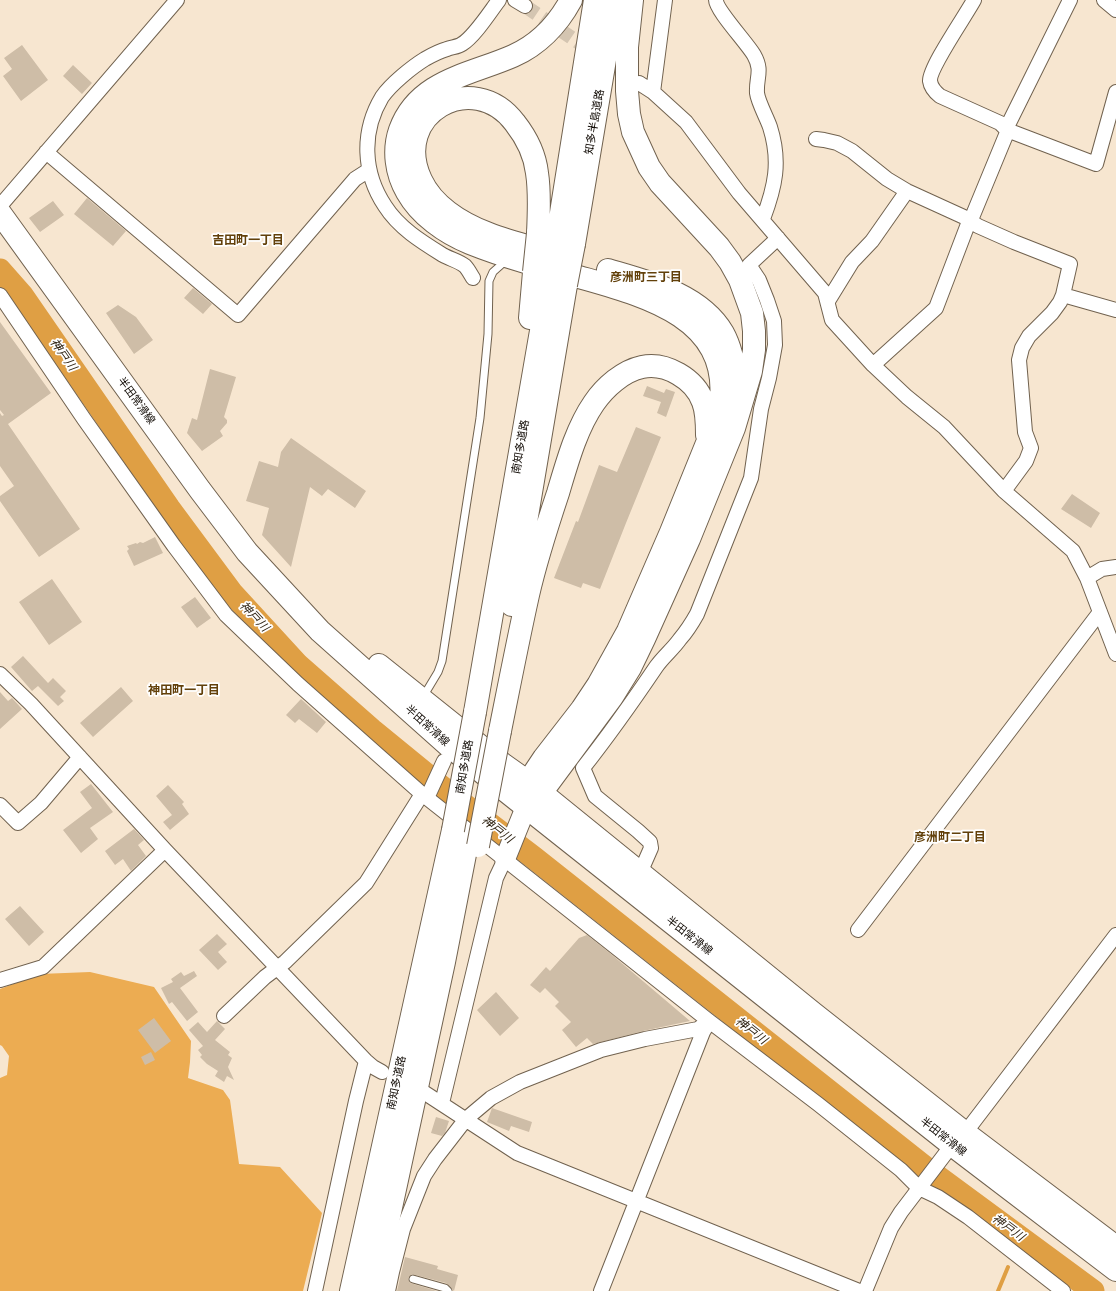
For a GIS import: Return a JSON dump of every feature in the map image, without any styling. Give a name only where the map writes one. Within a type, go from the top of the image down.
[{"type":"main road","points":[[529,800],[544,758],[586,703],[614,659],[628,631],[671,532],[716,420],[721,402],[722,380],[718,363],[703,335],[690,322],[661,305],[626,290],[542,274],[468,242],[442,228],[424,213],[412,200],[398,172],[396,144],[406,116],[415,103],[438,85],[514,56],[531,46],[557,22],[571,0]]},
{"type":"main road","name":"知多半島道路","points":[[556,238],[595,0]]},
{"type":"main road","name":"知多半島道路","points":[[556,238],[616,0]]},
{"type":"main road","points":[[529,800],[612,697],[636,656],[692,531],[734,428],[751,371],[754,350],[752,313],[740,280],[730,262],[719,247],[660,183],[649,167],[633,132],[629,114],[627,69],[627,47],[632,0]]},
{"type":"main road","points":[[542,274],[556,238],[539,194],[537,172],[524,135],[512,119],[495,105],[480,99],[466,98],[452,100],[439,106],[429,115],[420,127],[414,140],[414,156],[417,172],[424,187],[434,200],[452,215],[479,229],[499,237],[642,280],[675,293],[695,303],[709,316],[723,333],[731,352],[740,407]]},
{"type":"main road","name":"半田常滑線","points":[[0,213],[200,490],[248,552],[320,631],[447,753],[529,800],[640,873],[813,1013],[953,1145],[1116,1246]]},
{"type":"main road","name":"南知多道路","points":[[488,723],[542,274],[556,238]]},
{"type":"main road","name":"南知多道路","points":[[351,1291],[466,838],[488,723],[507,637],[542,274]]},
{"type":"main road","points":[[488,723],[570,455],[594,403],[609,385],[625,374],[642,367],[660,367],[678,373],[692,386],[703,401],[707,420],[706,444]]},
{"type":"main road","name":"半田常滑線","points":[[278,584],[498,760],[529,800],[953,1145],[1116,1270]]},
{"type":"main road","name":"南知多道路","points":[[372,1291],[463,867],[466,838]]},
{"type":"street","points":[[0,206],[177,0]]},
{"type":"street","points":[[473,278],[465,266],[445,256],[408,232],[386,207],[369,170],[367,159],[368,140],[372,119],[383,97],[404,75],[425,60],[446,49],[462,45],[499,0]]},
{"type":"street","points":[[653,92],[665,0]]},
{"type":"street","points":[[716,0],[718,8],[745,42],[758,63],[760,71],[757,94],[774,140],[776,157],[772,194],[763,219]]},
{"type":"street","points":[[974,0],[936,63],[931,74],[931,87],[940,96],[1000,123],[1007,130],[1096,164],[1111,128],[1116,92]]},
{"type":"street","points":[[873,364],[936,308],[1009,123],[1070,0]]},
{"type":"street","points":[[1104,0],[1116,10]]},
{"type":"street","points":[[639,83],[653,92],[686,122],[739,193],[763,219],[825,293],[832,320],[873,364],[907,397],[944,427],[1004,491],[1073,551],[1087,578],[1116,654]]},
{"type":"street","points":[[816,139],[837,144],[852,151],[887,179],[907,191],[964,217],[978,226],[1070,264],[1064,295],[1052,313],[1029,336],[1022,348],[1019,360],[1024,424],[1025,432],[1031,448],[1026,461],[1004,491]]},
{"type":"street","points":[[46,152],[238,315],[355,180],[369,170]]},
{"type":"street","points":[[828,301],[852,262],[872,240],[907,191]]},
{"type":"street","points":[[640,873],[651,848],[650,842],[595,796],[583,768],[606,739],[657,666],[689,628],[697,614],[751,478],[761,409],[775,345],[774,321],[767,300],[758,280],[748,265],[778,238]]},
{"type":"street","points":[[0,295],[84,419],[226,615],[298,684],[426,794],[505,859],[709,1021],[901,1170],[938,1198],[968,1217],[1063,1291]]},
{"type":"street","points":[[1064,295],[1116,310]]},
{"type":"street","points":[[1087,578],[1102,569],[1116,567]]},
{"type":"street","points":[[858,930],[1100,612]]},
{"type":"street","points":[[0,674],[31,704],[165,850],[366,1061],[382,1072]]},
{"type":"street","points":[[224,1016],[265,977],[278,968],[366,883],[426,794],[447,753]]},
{"type":"street","points":[[0,805],[18,822],[41,803],[80,757]]},
{"type":"street","points":[[442,1103],[496,878],[529,800]]},
{"type":"street","points":[[0,980],[43,967],[165,850]]},
{"type":"street","points":[[865,1291],[891,1228],[921,1185],[1116,935]]},
{"type":"street","points":[[388,1291],[404,1230],[424,1176],[435,1159],[466,1119],[491,1098],[520,1082],[601,1050],[645,1039],[698,1029],[709,1021]]},
{"type":"street","points":[[600,1291],[703,1032],[709,1021]]},
{"type":"street","points":[[315,1291],[366,1061]]},
{"type":"street","points":[[425,1093],[466,1119],[473,1126],[517,1153],[859,1291]]},
{"type":"lane","points":[[421,699],[438,672],[443,653],[480,418],[488,334],[489,281],[493,272],[502,264],[542,274]]},
{"type":"lane","points":[[413,1279],[445,1288],[448,1291]]},
{"type":"shaded area","points":[[90,972],[154,987],[191,1041],[188,1078],[223,1090],[230,1100],[239,1164],[280,1167],[322,1213],[303,1291],[0,1291],[0,1078],[7,1075],[9,1056],[0,1045],[0,989],[40,974]]},
{"type":"building","points":[[22,45],[48,80],[21,101],[3,76],[12,69],[4,58]]},
{"type":"building","points":[[73,65],[92,83],[82,94],[63,76]]},
{"type":"building","points":[[87,198],[126,231],[113,246],[74,214]]},
{"type":"building","points":[[53,201],[64,215],[40,232],[29,218]]},
{"type":"building","points":[[193,288],[212,304],[203,314],[184,298]]},
{"type":"building","points":[[118,305],[136,317],[153,340],[134,354],[106,313]]},
{"type":"building","points":[[0,322],[51,393],[8,424],[80,529],[39,557],[0,501],[0,496],[14,486],[0,466],[0,413],[2,416],[4,415],[0,410]]},
{"type":"building","points":[[210,369],[236,377],[224,417],[227,420],[227,423],[220,431],[223,436],[202,451],[187,433],[192,418],[197,420]]},
{"type":"building","points":[[647,386],[664,393],[666,389],[675,392],[666,417],[657,413],[661,402],[643,396]]},
{"type":"building","points":[[636,427],[661,437],[600,589],[583,583],[581,588],[554,578],[576,521],[578,522],[599,465],[617,472]]},
{"type":"building","points":[[291,438],[366,491],[355,508],[328,489],[322,496],[310,487],[291,567],[262,535],[269,508],[246,501],[259,461],[278,467],[281,452]]},
{"type":"building","points":[[1072,494],[1100,513],[1091,528],[1061,509]]},
{"type":"building","points":[[155,537],[163,553],[134,566],[127,551],[129,549],[127,546],[140,542],[143,543]]},
{"type":"building","points":[[52,579],[82,622],[49,645],[19,602]]},
{"type":"building","points":[[195,597],[211,618],[197,628],[181,607]]},
{"type":"building","points":[[23,656],[48,683],[53,678],[66,691],[60,697],[64,701],[58,706],[38,686],[32,691],[11,667]]},
{"type":"building","points":[[121,687],[133,701],[93,737],[80,723]]},
{"type":"building","points":[[0,692],[8,701],[12,698],[22,709],[0,729]]},
{"type":"building","points":[[301,699],[326,722],[317,733],[299,719],[295,723],[286,715]]},
{"type":"building","points":[[91,784],[113,812],[90,828],[98,839],[81,853],[63,830],[92,808],[80,792]]},
{"type":"building","points":[[168,785],[184,802],[182,804],[189,814],[170,830],[163,822],[172,815],[156,796]]},
{"type":"building","points":[[134,829],[144,840],[138,845],[146,856],[131,871],[123,859],[115,865],[105,851]]},
{"type":"building","points":[[20,906],[44,932],[29,946],[5,919]]},
{"type":"building","points":[[217,934],[227,944],[218,952],[227,962],[218,970],[199,950]]},
{"type":"building","points":[[587,935],[690,1021],[593,1044],[587,1038],[576,1047],[562,1030],[571,1022],[555,1006],[559,1002],[545,988],[540,993],[530,985],[546,967],[550,971],[579,938]]},
{"type":"building","points":[[194,971],[197,976],[180,988],[198,1012],[187,1021],[172,1002],[169,1004],[161,988],[173,982],[171,979],[181,972],[184,976]]},
{"type":"building","points":[[496,992],[519,1018],[500,1036],[477,1010]]},
{"type":"building","points":[[154,1018],[171,1041],[155,1053],[138,1030]]},
{"type":"building","points":[[217,1021],[225,1029],[215,1040],[230,1052],[228,1055],[232,1058],[228,1067],[234,1080],[227,1076],[224,1082],[215,1076],[218,1071],[207,1064],[200,1057],[202,1055],[198,1050],[203,1046],[189,1030],[198,1022],[207,1032]]},
{"type":"building","points":[[151,1052],[155,1060],[145,1065],[141,1057]]},
{"type":"building","points":[[492,1108],[532,1122],[529,1132],[511,1126],[509,1131],[487,1122]]},
{"type":"building","points":[[436,1117],[449,1121],[445,1133],[442,1136],[431,1133]]},
{"type":"building","points":[[405,1257],[438,1266],[437,1269],[458,1275],[454,1291],[446,1283],[412,1274],[408,1278],[410,1283],[437,1291],[397,1291]]},
{"type":"waterway","name":"神戸川","points":[[0,270],[22,295],[169,508],[232,593],[298,665],[372,730],[454,797],[533,857],[926,1168],[1093,1291]]},
{"type":"waterway","points":[[998,1291],[1008,1267]]},
{"type":"tunnel","points":[[525,6],[632,79]]},
{"type":"district","name":"吉田町一丁目","points":[[248,241]]},
{"type":"district","name":"彦洲町三丁目","points":[[646,278]]},
{"type":"district","name":"神田町一丁目","points":[[184,691]]},
{"type":"district","name":"彦洲町二丁目","points":[[950,838]]}]
